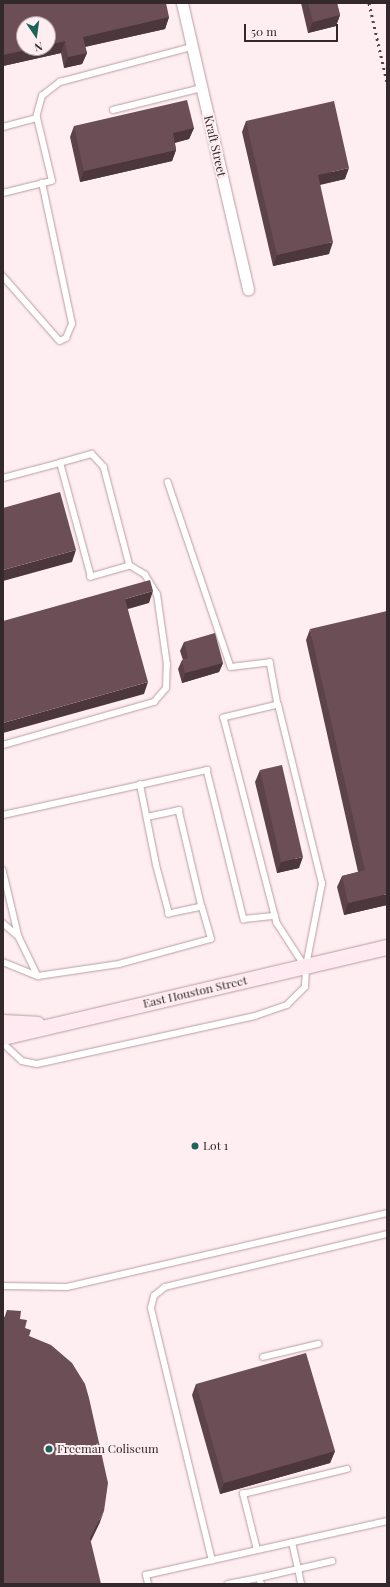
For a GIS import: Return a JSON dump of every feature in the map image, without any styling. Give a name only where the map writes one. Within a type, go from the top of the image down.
[{"type":"main road","name":"East Houston Street","points":[[3,1037],[387,947]]},
{"type":"main road","points":[[3,1022],[54,1024]]},
{"type":"street","name":"Kraft Street","points":[[182,3],[248,289]]},
{"type":"lane","points":[[3,193],[52,181],[37,118],[42,96],[60,82],[192,46]]},
{"type":"lane","points":[[113,110],[202,88]]},
{"type":"lane","points":[[3,127],[37,118]]},
{"type":"lane","points":[[3,276],[60,340],[66,338],[72,324],[42,183]]},
{"type":"lane","points":[[3,478],[92,454],[104,467],[130,566],[145,575],[157,595],[167,665],[166,688],[154,702],[3,745]]},
{"type":"lane","points":[[60,463],[91,577],[130,566]]},
{"type":"lane","points":[[3,1043],[22,1061],[37,1064],[255,1016],[287,1005],[305,987],[306,966],[322,884],[278,704],[270,662],[231,667],[168,482]]},
{"type":"lane","points":[[278,704],[224,718],[277,923],[306,966]]},
{"type":"lane","points":[[3,814],[207,770],[244,919],[275,916]]},
{"type":"lane","points":[[140,785],[169,914],[202,907]]},
{"type":"lane","points":[[3,962],[38,976],[119,964],[211,939],[178,810],[147,817]]},
{"type":"lane","points":[[3,870],[19,937],[38,976]]},
{"type":"lane","points":[[3,923],[19,937]]},
{"type":"lane","points":[[3,1286],[67,1287],[387,1213]]},
{"type":"lane","points":[[212,1561],[152,1308],[154,1296],[166,1287],[387,1234]]},
{"type":"lane","points":[[263,1357],[318,1344]]},
{"type":"lane","points":[[258,1550],[243,1494],[347,1469]]},
{"type":"lane","points":[[148,1584],[146,1575],[387,1521]]},
{"type":"lane","points":[[292,1543],[301,1584]]},
{"type":"lane","points":[[228,1584],[332,1561]]},
{"type":"lane","points":[[260,1578],[261,1584]]},
{"type":"building","points":[[3,3],[166,3],[169,17],[83,37],[87,53],[68,57],[65,41],[56,43],[56,16],[16,16],[16,52],[3,55]]},
{"type":"building","points":[[308,3],[337,3],[340,15],[313,22]]},
{"type":"building","points":[[187,100],[194,128],[173,133],[176,150],[84,171],[74,126]]},
{"type":"building","points":[[334,101],[349,168],[318,175],[333,242],[277,255],[246,121]]},
{"type":"building","points":[[60,492],[76,550],[3,570],[3,508]]},
{"type":"building","points":[[150,580],[153,591],[125,599],[148,682],[3,723],[3,621]]},
{"type":"building","points":[[387,611],[387,894],[348,903],[342,876],[365,870],[310,629]]},
{"type":"building","points":[[215,633],[223,663],[185,673],[182,660],[188,658],[184,642]]},
{"type":"building","points":[[282,765],[303,857],[281,862],[260,770]]},
{"type":"building","name":"Freeman Coliseum","points":[[7,1310],[21,1311],[20,1319],[27,1320],[25,1328],[31,1330],[29,1336],[51,1345],[72,1363],[85,1384],[108,1483],[104,1511],[90,1538],[101,1584],[3,1584],[3,1317],[7,1316]]},
{"type":"building","points":[[306,1353],[335,1451],[224,1483],[196,1384]]},
{"type":"railway","points":[[369,3],[387,82]]},
{"type":"place","name":"Lot 1","points":[[195,1146]]},
{"type":"place","name":"Freeman Coliseum","points":[[49,1449]]}]
